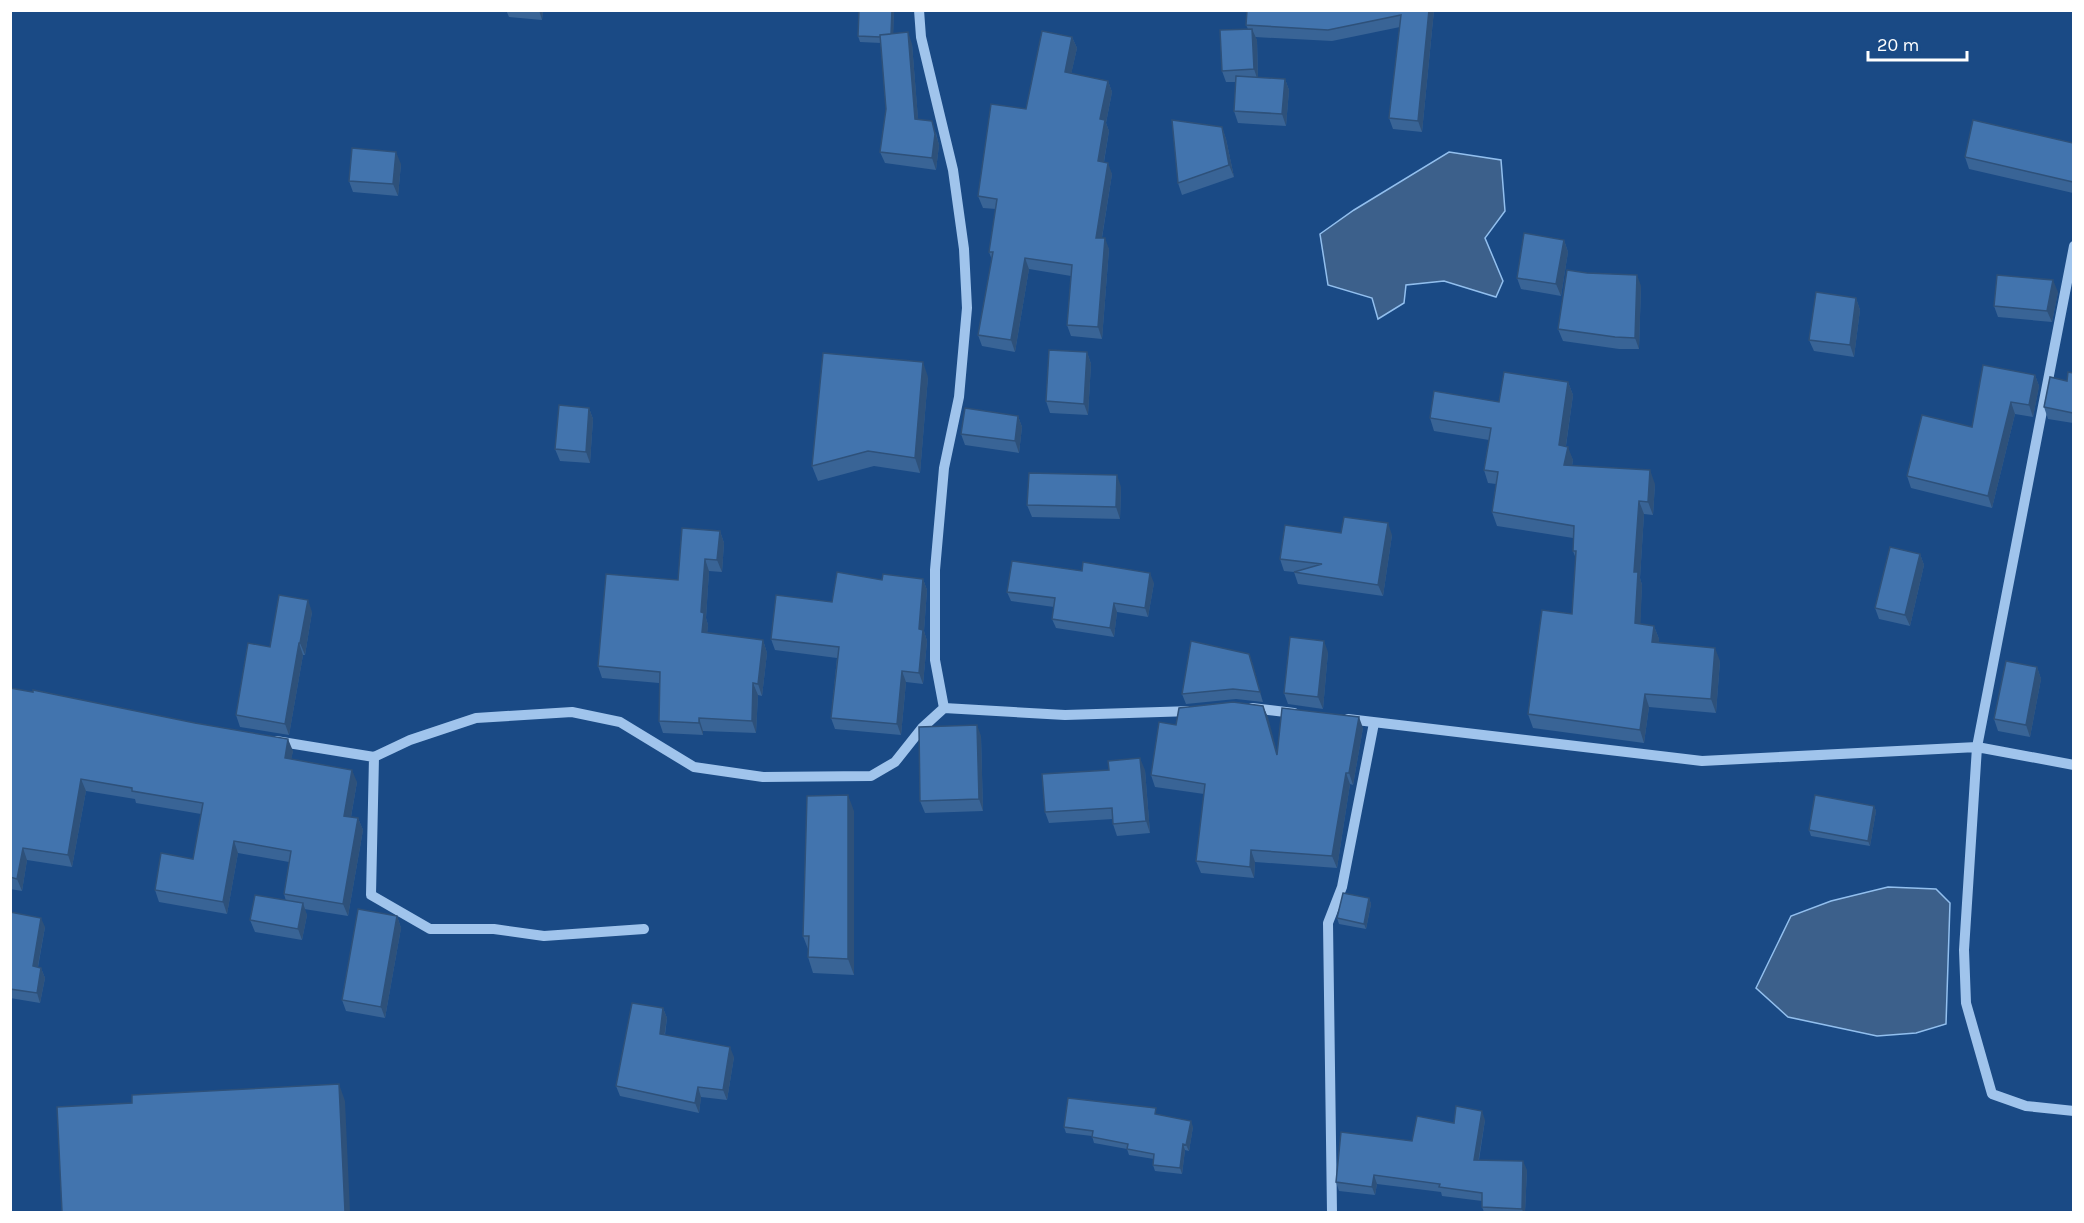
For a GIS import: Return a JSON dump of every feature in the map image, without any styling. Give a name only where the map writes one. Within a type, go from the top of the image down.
[{"type":"street","points":[[919,10],[921,37],[953,170],[964,249],[967,308],[959,397],[944,468],[935,570],[935,660],[944,708]]},
{"type":"street","points":[[2073,246],[1977,747],[1964,950],[1966,1003],[1992,1094],[2026,1106],[2073,1111]]},
{"type":"street","points":[[1237,706],[1306,714]]},
{"type":"street","points":[[270,740],[374,757],[410,740],[476,718],[572,712],[620,722],[694,767],[763,777],[871,776],[895,762],[922,728],[944,708],[1065,715],[1170,713],[1203,710]]},
{"type":"street","points":[[1340,718],[1702,761],[1977,747],[2073,765]]},
{"type":"street","points":[[1332,1212],[1328,923],[1342,887],[1374,723]]},
{"type":"street","points":[[374,757],[371,895],[430,929],[494,929],[544,936],[644,929]]},
{"type":"water","points":[[1449,152],[1501,160],[1505,211],[1485,238],[1503,281],[1496,297],[1444,281],[1406,285],[1404,303],[1378,319],[1372,298],[1328,285],[1320,234],[1354,210]]},
{"type":"water","points":[[1888,887],[1936,889],[1950,903],[1946,1024],[1916,1033],[1877,1036],[1788,1017],[1756,988],[1791,916],[1831,901]]},
{"type":"building","points":[[859,10],[892,10],[891,34],[880,35],[880,37],[858,36]]},
{"type":"building","points":[[1247,10],[1429,10],[1418,121],[1389,118],[1401,15],[1328,30],[1246,25]]},
{"type":"building","points":[[1252,29],[1254,69],[1222,71],[1220,30]]},
{"type":"building","points":[[1042,31],[1072,37],[1065,72],[1108,81],[1100,119],[1105,120],[1098,161],[1108,163],[1096,238],[1105,238],[1098,327],[1067,325],[1072,265],[1025,258],[1011,340],[978,335],[993,252],[989,252],[997,199],[978,196],[991,104],[1026,109]]},
{"type":"building","points":[[908,32],[915,119],[932,121],[935,134],[932,158],[880,152],[886,109],[880,35]]},
{"type":"building","points":[[1236,76],[1285,79],[1282,114],[1234,111]]},
{"type":"building","points":[[1172,120],[1222,127],[1229,165],[1178,183]]},
{"type":"building","points":[[1973,120],[2073,143],[2073,182],[1965,157]]},
{"type":"building","points":[[352,148],[396,152],[393,184],[349,181]]},
{"type":"building","points":[[1524,233],[1564,240],[1556,284],[1517,278]]},
{"type":"building","points":[[1567,270],[1637,275],[1635,338],[1558,329]]},
{"type":"building","points":[[1997,275],[2053,280],[2047,311],[1994,306]]},
{"type":"building","points":[[1816,292],[1856,298],[1850,345],[1809,340]]},
{"type":"building","points":[[1049,350],[1087,352],[1084,404],[1046,401]]},
{"type":"building","points":[[823,353],[923,362],[915,458],[868,451],[812,466]]},
{"type":"building","points":[[1983,365],[2035,375],[2029,405],[2011,402],[1988,496],[1907,476],[1922,415],[1972,427]]},
{"type":"building","points":[[1504,372],[1568,382],[1559,445],[1568,447],[1564,465],[1650,470],[1648,502],[1639,501],[1634,572],[1638,572],[1635,623],[1654,626],[1652,642],[1715,648],[1711,699],[1645,694],[1640,730],[1528,714],[1542,610],[1572,614],[1576,551],[1573,551],[1574,526],[1492,512],[1498,472],[1484,470],[1491,428],[1430,418],[1434,391],[1499,402]]},
{"type":"building","points":[[2068,372],[2073,373],[2073,413],[2044,407],[2050,377],[2067,381]]},
{"type":"building","points":[[559,405],[589,408],[586,452],[555,449]]},
{"type":"building","points":[[965,408],[1018,416],[1015,441],[961,434]]},
{"type":"building","points":[[1029,473],[1117,475],[1116,507],[1027,505]]},
{"type":"building","points":[[1344,517],[1388,523],[1378,585],[1294,572],[1322,564],[1280,559],[1285,525],[1341,533]]},
{"type":"building","points":[[682,528],[720,531],[717,560],[705,559],[701,612],[704,613],[702,632],[763,640],[758,684],[753,683],[752,721],[699,718],[699,723],[659,721],[660,672],[598,666],[606,574],[678,580]]},
{"type":"building","points":[[1890,547],[1920,554],[1905,615],[1875,608]]},
{"type":"building","points":[[1012,561],[1082,571],[1083,562],[1150,573],[1145,608],[1114,603],[1110,628],[1052,619],[1055,598],[1007,592]]},
{"type":"building","points":[[837,572],[882,580],[883,574],[923,579],[919,629],[923,630],[919,673],[902,671],[897,724],[831,718],[839,647],[771,639],[776,595],[832,602]]},
{"type":"building","points":[[279,595],[308,600],[285,724],[236,715],[248,643],[270,647]]},
{"type":"building","points":[[1290,637],[1324,641],[1318,697],[1284,693]]},
{"type":"building","points":[[1191,641],[1249,654],[1260,692],[1233,689],[1182,694]]},
{"type":"building","points":[[2006,661],[2037,667],[2026,725],[1994,719]]},
{"type":"building","points":[[10,688],[33,692],[33,690],[195,723],[288,739],[285,758],[352,770],[344,816],[358,818],[343,904],[284,894],[291,851],[234,841],[223,902],[155,890],[161,853],[193,859],[203,803],[132,791],[132,788],[81,779],[68,855],[23,848],[17,879],[10,877]]},
{"type":"building","points":[[1233,702],[1263,706],[1277,755],[1282,708],[1359,717],[1349,773],[1346,773],[1332,856],[1251,850],[1250,867],[1196,861],[1205,784],[1151,775],[1159,722],[1176,725],[1179,708]]},
{"type":"building","points":[[977,725],[979,799],[920,801],[919,727]]},
{"type":"building","points":[[1140,758],[1146,821],[1113,824],[1112,808],[1045,812],[1042,774],[1109,770],[1108,761]]},
{"type":"building","points":[[848,795],[848,959],[808,957],[809,936],[803,936],[807,796]]},
{"type":"building","points":[[1815,795],[1874,806],[1868,841],[1809,830]]},
{"type":"building","points":[[1343,893],[1369,898],[1364,924],[1337,918]]},
{"type":"building","points":[[255,895],[303,903],[298,929],[250,920]]},
{"type":"building","points":[[358,909],[397,916],[381,1007],[342,1000]]},
{"type":"building","points":[[10,912],[41,918],[33,966],[41,968],[37,993],[10,989]]},
{"type":"building","points":[[632,1003],[663,1008],[660,1034],[730,1047],[723,1090],[698,1087],[695,1103],[616,1086]]},
{"type":"building","points":[[339,1084],[345,1212],[62,1212],[57,1107],[132,1103],[132,1095]]},
{"type":"building","points":[[1068,1098],[1156,1108],[1155,1114],[1191,1121],[1186,1145],[1183,1144],[1180,1168],[1153,1165],[1154,1154],[1127,1149],[1128,1144],[1092,1137],[1093,1131],[1064,1127]]},
{"type":"building","points":[[1456,1106],[1482,1111],[1474,1160],[1523,1161],[1522,1209],[1482,1207],[1482,1193],[1439,1187],[1440,1184],[1374,1175],[1372,1187],[1336,1182],[1341,1132],[1412,1141],[1417,1116],[1454,1123]]}]
